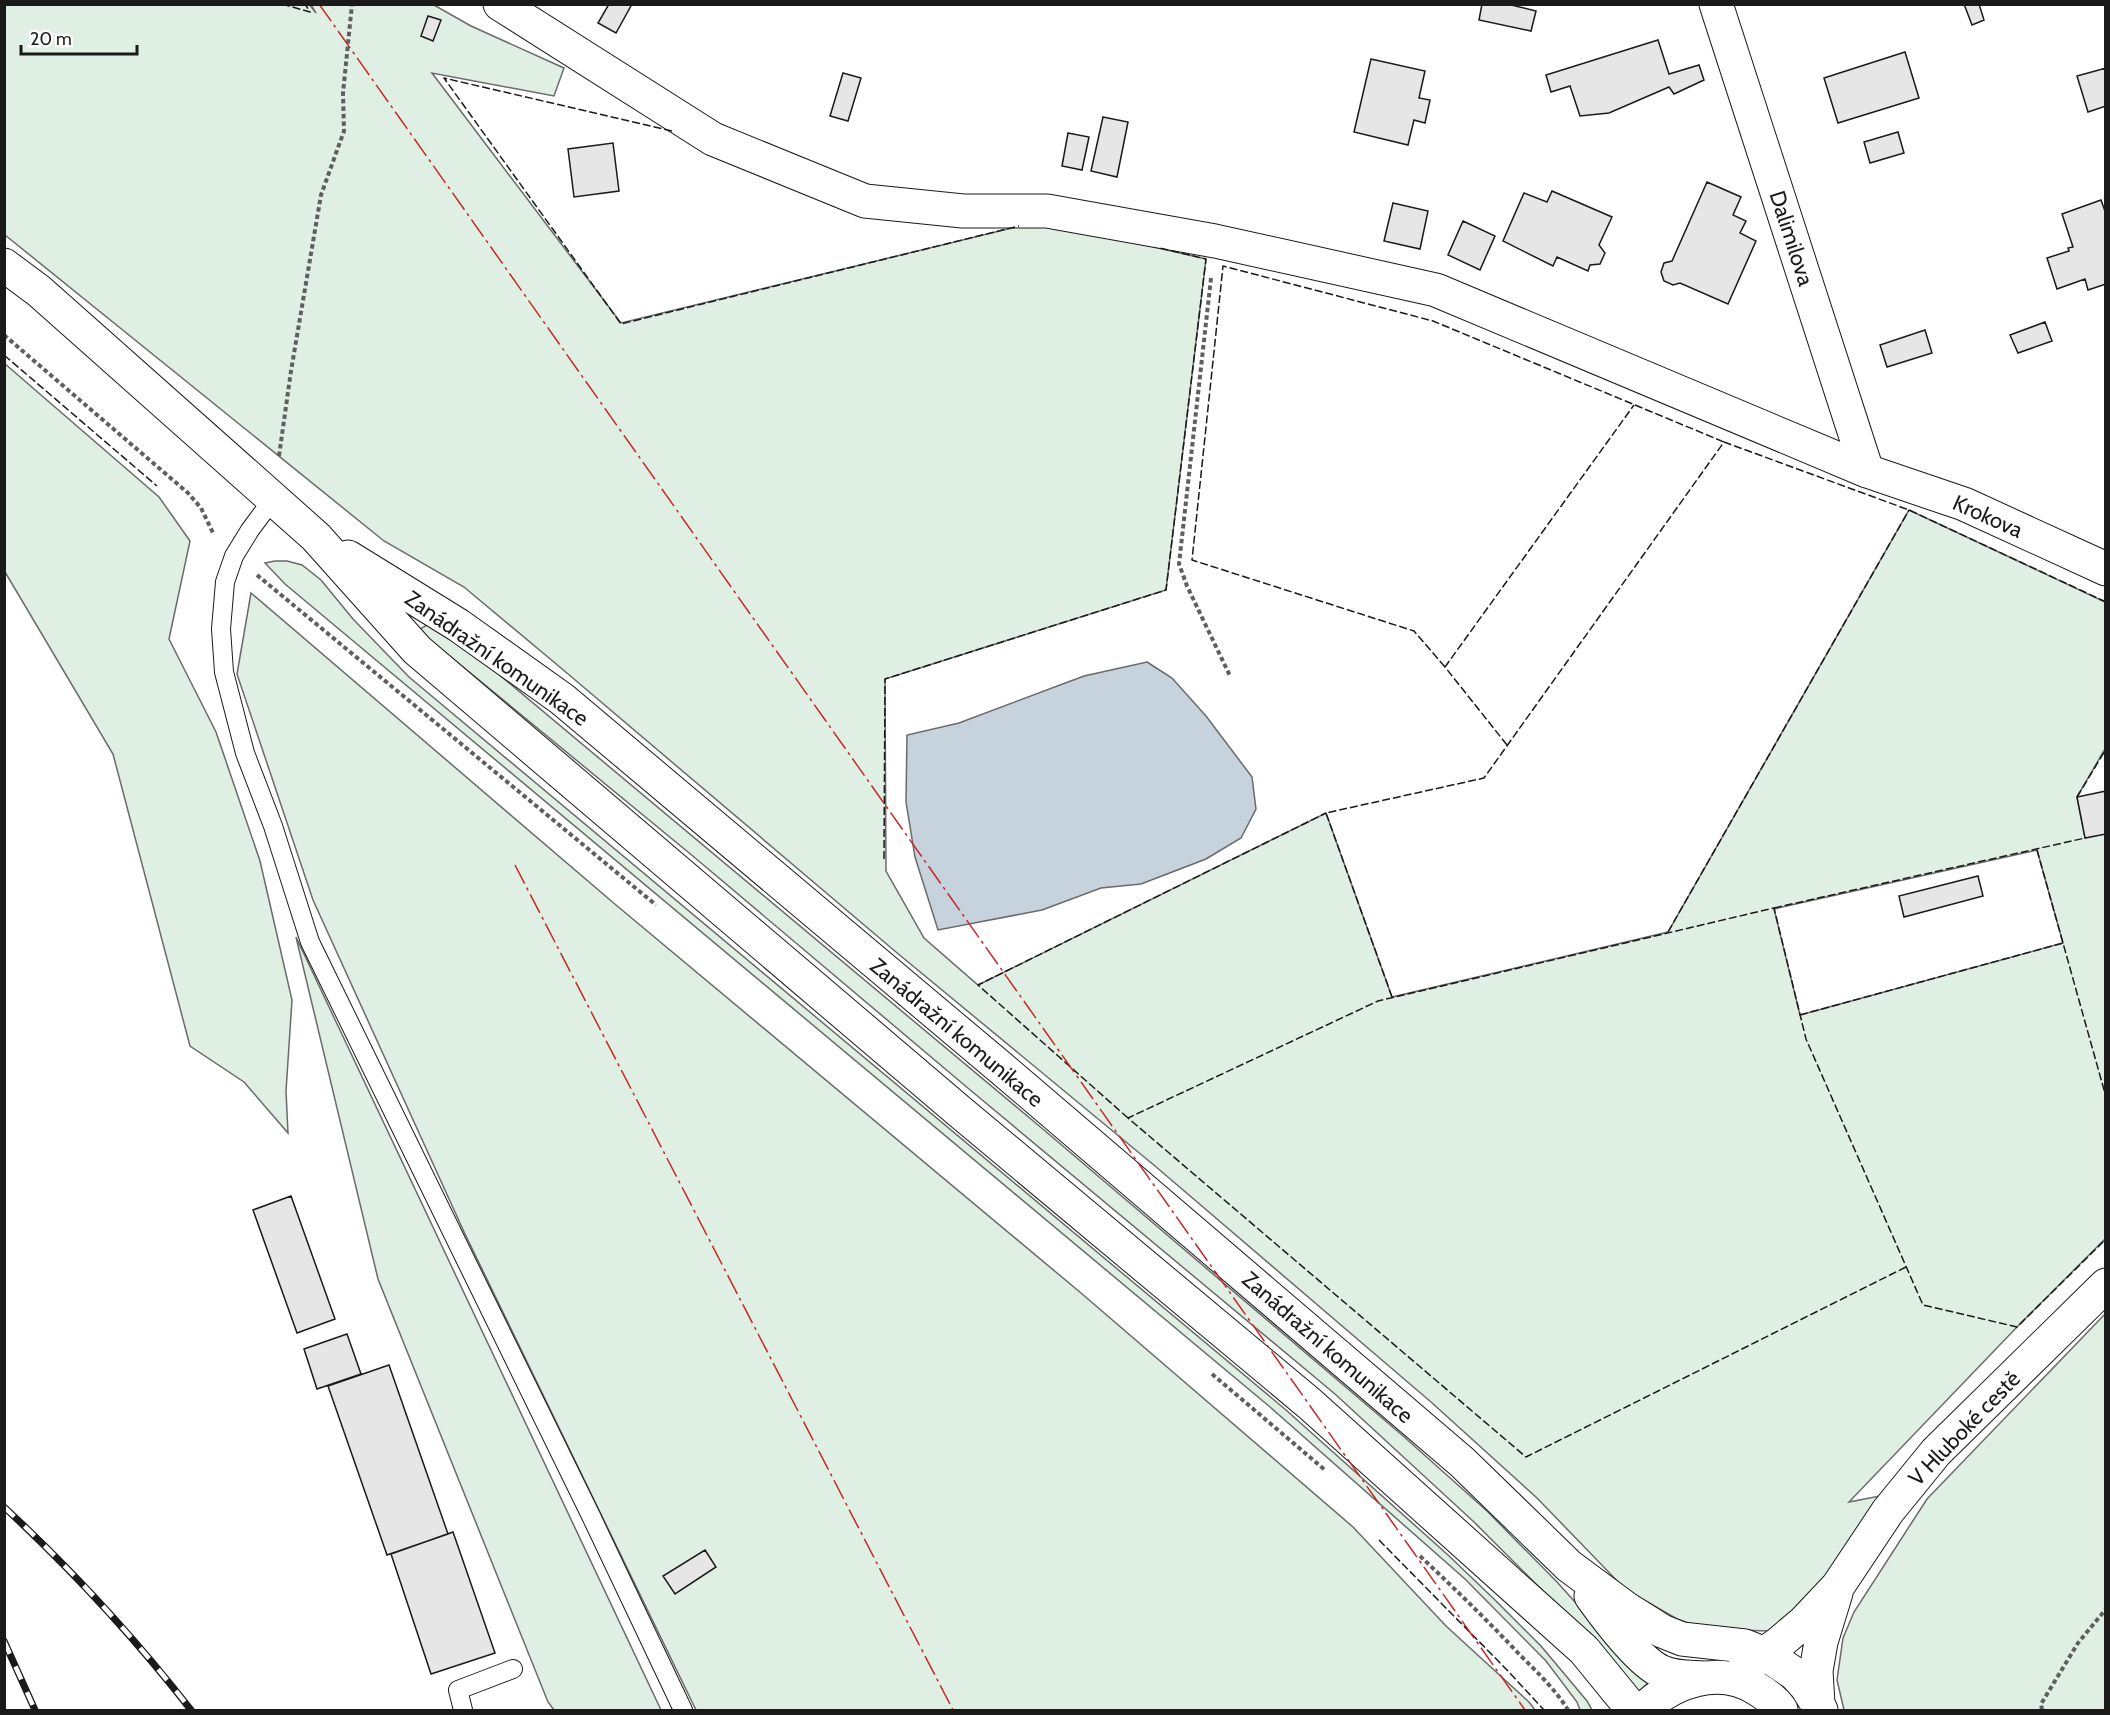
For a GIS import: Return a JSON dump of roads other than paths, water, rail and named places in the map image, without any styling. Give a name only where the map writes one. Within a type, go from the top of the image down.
[{"type":"main road","name":"Krokova","points":[[500,4],[713,139],[865,201],[963,211],[1047,211],[1215,241],[1436,290],[1867,471],[1964,504],[2106,569]]},
{"type":"main road","name":"Dalimilova","points":[[1716,4],[1867,471]]},
{"type":"main road","name":"Zanádražní komunikace","points":[[4,265],[39,291],[316,537],[417,650],[959,1111],[1310,1404],[1584,1650],[1633,1710]]},
{"type":"main road","name":"Zanádražní komunikace","points":[[316,537],[458,625],[562,699],[1011,1076],[1453,1454],[1569,1566],[1627,1609],[1662,1631],[1682,1639],[1745,1646],[1765,1654],[1795,1674],[1819,1707]]},
{"type":"main road","name":"V Hluboké cestě","points":[[1643,1710],[1671,1689],[1715,1678],[1765,1654],[1804,1622],[1838,1586],[1888,1511],[1936,1452],[2106,1285]]},
{"type":"main road","name":"Zanádražní komunikace","points":[[1569,1566],[1608,1620],[1648,1664],[1676,1677],[1715,1678],[1750,1685],[1768,1696],[1781,1710]]},
{"type":"main road","name":"Zanádražní komunikace","points":[[1508,1581],[1607,1710]]},
{"type":"main road","name":"V Hluboké cestě","points":[[1819,1707],[1816,1671],[1819,1651],[1838,1586]]},
{"type":"lane","points":[[273,499],[234,556],[225,582],[221,629],[224,672],[245,753],[273,826],[310,942],[591,1516],[683,1710]]},
{"type":"lane","points":[[464,1710],[458,1690],[513,1669]]},
{"type":"railway","points":[[4,1507],[102,1605],[191,1710]]},
{"type":"railway","points":[[4,1641],[35,1710]]}]
